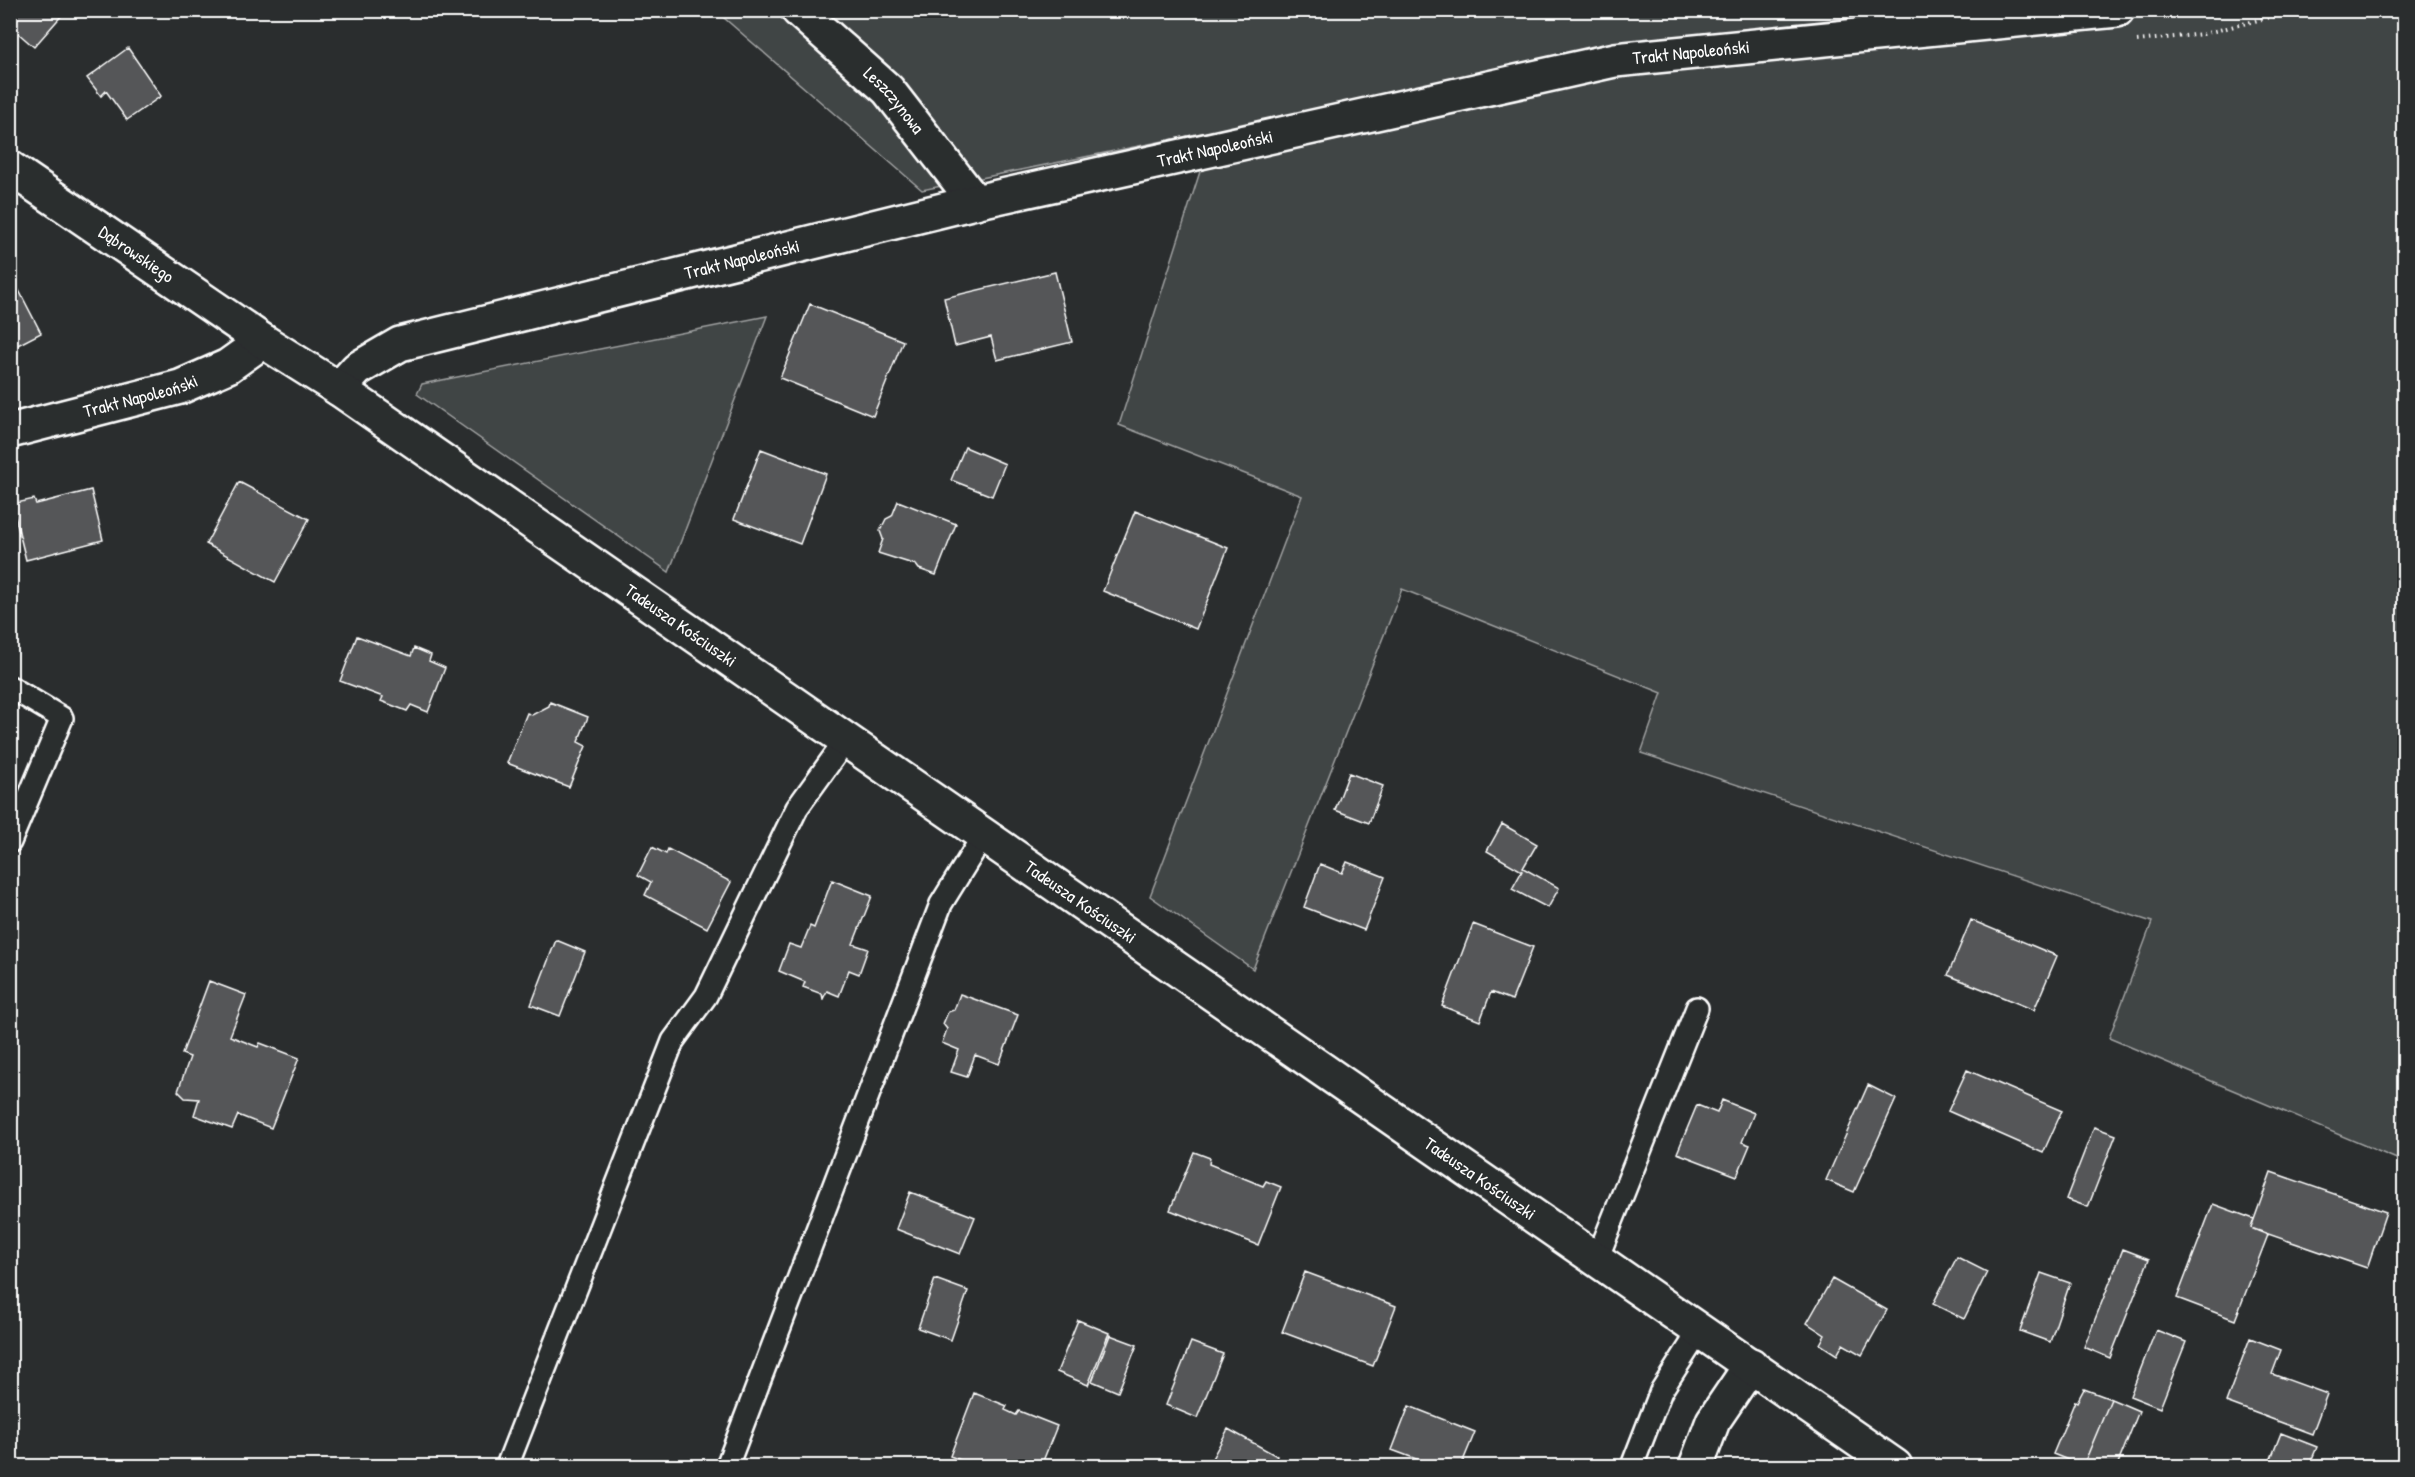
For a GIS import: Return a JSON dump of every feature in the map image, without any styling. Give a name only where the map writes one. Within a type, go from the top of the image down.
[{"type":"street","name":"Leszczynowa","points":[[798,10],[888,90],[975,202]]},
{"type":"street","name":"Trakt Napoleoński","points":[[339,389],[357,369],[400,344],[975,202],[1615,60],[2117,10]]},
{"type":"street","name":"Dąbrowskiego","points":[[10,168],[263,341]]},
{"type":"street","name":"Trakt Napoleoński","points":[[10,431],[180,387],[228,366],[263,341]]},
{"type":"street","name":"Tadeusza Kościuszki","points":[[263,341],[339,389],[1700,1330],[1894,1467]]},
{"type":"street","points":[[1696,1467],[1713,1421],[1750,1365]]},
{"type":"lane","points":[[10,687],[62,718],[10,842]]},
{"type":"lane","points":[[507,1467],[673,1041],[706,996],[797,808],[846,740]]},
{"type":"lane","points":[[727,1467],[941,904],[983,836]]},
{"type":"lane","points":[[1597,1259],[1698,1008]]},
{"type":"lane","points":[[1632,1467],[1661,1391],[1700,1330]]},
{"type":"path","points":[[2131,42],[2203,34],[2298,10]]},
{"type":"shaded area","points":[[716,11],[2404,11],[2404,1162],[2109,1038],[2152,922],[1641,753],[1662,693],[1402,589],[1253,969],[1150,896],[1302,496],[1119,425],[1213,131],[922,190]]},
{"type":"shaded area","points":[[767,316],[669,572],[417,394],[422,384]]},
{"type":"building","points":[[10,10],[59,10],[63,14],[34,47],[10,26]]},
{"type":"building","points":[[128,48],[161,96],[127,120],[106,91],[101,96],[87,78]]},
{"type":"building","points":[[1055,272],[1072,342],[997,360],[991,337],[955,346],[944,298]]},
{"type":"building","points":[[10,273],[41,333],[10,349]]},
{"type":"building","points":[[810,304],[903,341],[873,416],[780,378]]},
{"type":"building","points":[[965,447],[1005,464],[992,496],[951,480]]},
{"type":"building","points":[[761,449],[826,474],[800,544],[734,519]]},
{"type":"building","points":[[239,482],[309,519],[275,582],[206,544]]},
{"type":"building","points":[[91,490],[103,540],[26,560],[12,504],[34,499],[36,504]]},
{"type":"building","points":[[898,501],[956,524],[936,575],[919,569],[916,565],[878,553],[883,539],[880,531],[886,519],[892,516]]},
{"type":"building","points":[[1135,511],[1228,548],[1196,629],[1103,591]]},
{"type":"building","points":[[357,636],[411,656],[414,648],[431,655],[429,661],[445,668],[428,712],[411,705],[407,711],[381,701],[383,697],[340,681]]},
{"type":"building","points":[[550,702],[588,717],[578,742],[586,746],[569,787],[507,763],[527,713],[532,715],[549,706]]},
{"type":"building","points":[[1349,773],[1383,786],[1369,823],[1335,810]]},
{"type":"building","points":[[1502,824],[1537,844],[1523,868],[1559,888],[1548,908],[1512,889],[1522,871],[1487,851]]},
{"type":"building","points":[[652,847],[666,854],[668,849],[731,882],[707,928],[645,895],[651,882],[638,875]]},
{"type":"building","points":[[1347,862],[1385,877],[1364,930],[1304,907],[1320,864],[1342,873]]},
{"type":"building","points":[[832,880],[872,896],[853,944],[868,949],[859,974],[849,970],[839,996],[827,991],[823,999],[822,994],[803,987],[805,982],[779,971],[789,944],[801,948],[810,926],[814,928]]},
{"type":"building","points":[[1971,920],[2057,956],[2034,1010],[1948,975]]},
{"type":"building","points":[[1473,924],[1533,947],[1512,1000],[1491,992],[1480,1021],[1442,1006]]},
{"type":"building","points":[[556,940],[585,952],[560,1016],[531,1005]]},
{"type":"building","points":[[209,981],[246,995],[230,1036],[258,1047],[260,1043],[299,1058],[271,1128],[238,1115],[232,1129],[194,1115],[199,1099],[185,1098],[178,1091],[190,1057],[182,1054]]},
{"type":"building","points":[[960,994],[1018,1015],[999,1064],[975,1055],[967,1077],[951,1072],[959,1050],[942,1043],[947,1029],[943,1024],[948,1012],[954,1010]]},
{"type":"building","points":[[1967,1070],[2062,1111],[2043,1153],[1948,1111]]},
{"type":"building","points":[[1868,1085],[1896,1099],[1854,1192],[1826,1180]]},
{"type":"building","points":[[1722,1100],[1754,1113],[1742,1142],[1750,1145],[1737,1176],[1677,1153],[1697,1105],[1717,1113]]},
{"type":"building","points":[[2094,1127],[2116,1135],[2088,1207],[2066,1199]]},
{"type":"building","points":[[1194,1152],[1210,1158],[1209,1164],[1263,1186],[1266,1181],[1281,1187],[1258,1245],[1170,1210]]},
{"type":"building","points":[[2271,1172],[2386,1212],[2367,1268],[2251,1228]]},
{"type":"building","points":[[910,1192],[975,1217],[960,1254],[896,1229]]},
{"type":"building","points":[[2213,1204],[2254,1219],[2251,1228],[2268,1235],[2235,1320],[2177,1298]]},
{"type":"building","points":[[2123,1249],[2149,1259],[2110,1358],[2084,1347]]},
{"type":"building","points":[[1957,1257],[1987,1272],[1964,1319],[1933,1304]]},
{"type":"building","points":[[1305,1272],[1396,1306],[1373,1366],[1282,1332]]},
{"type":"building","points":[[2041,1273],[2070,1283],[2050,1342],[2020,1331]]},
{"type":"building","points":[[935,1279],[968,1291],[951,1340],[918,1328]]},
{"type":"building","points":[[1832,1279],[1887,1310],[1862,1355],[1843,1344],[1837,1355],[1820,1344],[1825,1335],[1807,1323]]},
{"type":"building","points":[[1078,1320],[1109,1333],[1088,1385],[1057,1372]]},
{"type":"building","points":[[2156,1330],[2186,1342],[2160,1408],[2130,1396]]},
{"type":"building","points":[[1110,1335],[1137,1345],[1118,1392],[1092,1381]]},
{"type":"building","points":[[2250,1338],[2281,1350],[2272,1374],[2327,1394],[2312,1434],[2226,1402]]},
{"type":"building","points":[[1191,1342],[1223,1354],[1197,1418],[1166,1405]]},
{"type":"building","points":[[2084,1389],[2111,1399],[2083,1466],[2053,1454],[2075,1401],[2077,1402]]},
{"type":"building","points":[[974,1393],[1007,1406],[1005,1410],[1016,1415],[1019,1411],[1057,1426],[1041,1466],[976,1466],[950,1456]]},
{"type":"building","points":[[2111,1399],[2139,1411],[2117,1466],[2083,1466]]},
{"type":"building","points":[[1409,1406],[1475,1432],[1461,1466],[1435,1466],[1392,1450]]},
{"type":"building","points":[[1228,1429],[1277,1456],[1272,1466],[1208,1466]]},
{"type":"building","points":[[2281,1433],[2317,1447],[2309,1466],[2268,1466]]}]
